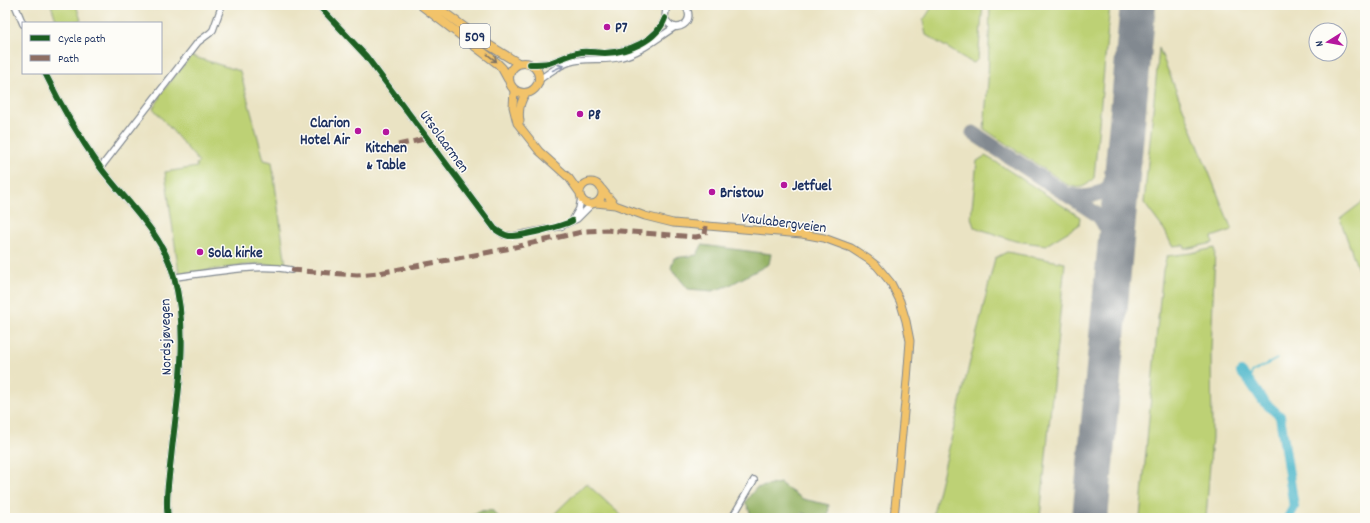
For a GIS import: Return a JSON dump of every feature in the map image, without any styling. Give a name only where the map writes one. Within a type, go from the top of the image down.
[{"type":"highway","name":"509","points":[[421,5],[497,63],[502,68],[514,90]]},
{"type":"highway","name":"509","points":[[434,5],[487,44],[518,64]]},
{"type":"highway","points":[[508,79],[509,72],[518,64],[524,62],[536,68],[539,80],[537,86],[532,91],[526,93],[520,93],[514,90]]},
{"type":"main road","points":[[514,90],[513,107],[517,123],[539,151],[569,178],[587,203],[594,203],[601,197],[602,189]]},
{"type":"main road","points":[[522,129],[519,113],[520,106],[526,93]]},
{"type":"main road","points":[[569,178],[596,182],[615,205]]},
{"type":"main road","points":[[580,195],[581,187],[588,182]]},
{"type":"main road","name":"Vaulabergveien","points":[[594,203],[615,205],[645,216],[679,223],[824,238],[843,244],[860,252],[877,266],[891,283],[900,301],[910,341],[908,380],[894,518]]},
{"type":"street","points":[[15,5],[22,22]]},
{"type":"street","points":[[101,167],[198,42],[210,33],[217,21],[222,5]]},
{"type":"street","points":[[530,64],[550,62],[580,52],[605,53],[619,51],[646,41],[656,34],[662,26],[666,9],[670,5]]},
{"type":"street","points":[[684,5],[689,13]]},
{"type":"street","points":[[665,18],[670,26],[680,27],[687,22],[690,5]]},
{"type":"street","name":"Utsolaarmen","points":[[320,7],[366,56],[478,209],[495,229],[504,234],[513,236],[562,226],[577,219],[594,203]]},
{"type":"street","points":[[539,80],[551,71],[570,62],[580,60],[606,60],[636,52],[650,45],[675,27]]},
{"type":"street","name":"Nordsjøvegen","points":[[46,74],[67,114],[101,167],[166,253],[175,277],[181,318],[182,343],[178,397],[167,498],[168,518]]},
{"type":"street","points":[[572,221],[579,209],[580,195]]},
{"type":"street","points":[[175,277],[257,268],[281,268],[291,270]]},
{"type":"street","points":[[732,518],[754,480]]},
{"type":"green space","points":[[51,5],[76,5],[81,20],[76,22],[57,22]]},
{"type":"green space","points":[[937,5],[983,5],[978,59],[974,63],[926,35],[923,21],[932,7]]},
{"type":"green space","points":[[990,5],[1110,5],[1094,178],[1088,184],[1082,187],[1068,185],[984,129],[988,81]]},
{"type":"green space","points":[[1159,48],[1232,230],[1212,237],[1213,243],[1185,249],[1184,245],[1172,246],[1165,231],[1144,203]]},
{"type":"green space","points":[[191,56],[240,71],[264,160],[272,162],[286,266],[257,264],[179,274],[165,172],[197,167],[196,164],[199,162],[153,108],[160,98],[159,96]]},
{"type":"green space","points":[[985,156],[1080,217],[1079,225],[1046,245],[1015,241],[974,227],[971,217],[977,161]]},
{"type":"green space","points":[[1365,200],[1365,289],[1340,219]]},
{"type":"green space","points":[[702,245],[771,254],[769,264],[728,286],[712,291],[688,289],[671,268],[674,258],[697,255]]},
{"type":"green space","points":[[1215,248],[1211,351],[1212,437],[1206,518],[1140,518],[1163,270],[1167,256]]},
{"type":"green space","points":[[1007,252],[1065,263],[1040,518],[932,518],[995,258]]},
{"type":"green space","points":[[586,483],[624,518],[550,518]]},
{"type":"green space","points":[[780,483],[803,499],[829,505],[828,517],[817,518],[802,513],[798,518],[752,518],[745,502],[756,488]]},
{"type":"green space","points":[[492,510],[500,518],[467,518],[479,511]]},
{"type":"waterway","points":[[1250,382],[1252,372],[1277,359]]},
{"type":"waterway","points":[[1241,372],[1263,401],[1280,416],[1294,507],[1288,518]]},
{"type":"taxiway","points":[[973,133],[1098,215],[1108,233],[1113,266]]},
{"type":"taxiway","points":[[1071,195],[1087,196],[1102,192],[1114,182],[1122,167]]},
{"type":"runway","points":[[1090,518],[1138,5]]},
{"type":"marked path","points":[[398,145],[420,140],[425,136]]},
{"type":"marked path","points":[[291,270],[357,275],[379,273],[506,249],[586,231],[606,230],[696,237],[705,235],[706,226]]},
{"type":"cycle path","points":[[320,7],[366,56],[495,229],[505,235],[514,236],[541,231],[572,221]]},
{"type":"cycle path","points":[[530,64],[549,63],[581,52],[605,53],[632,48],[649,39],[661,26],[665,18]]},
{"type":"cycle path","points":[[46,74],[57,97],[92,156],[153,232],[169,261],[174,277],[179,299],[182,344],[179,390],[168,488],[168,518]]},
{"type":"place","name":"P7","points":[[607,27]]},
{"type":"place","name":"P8","points":[[580,114]]},
{"type":"place","name":"Clarion Hotel Air","points":[[358,131]]},
{"type":"place","name":"Kitchen & Table","points":[[386,132]]},
{"type":"place","name":"Jetfuel","points":[[784,185]]},
{"type":"place","name":"Bristow","points":[[712,192]]},
{"type":"place","name":"Sola kirke","points":[[200,252]]}]
